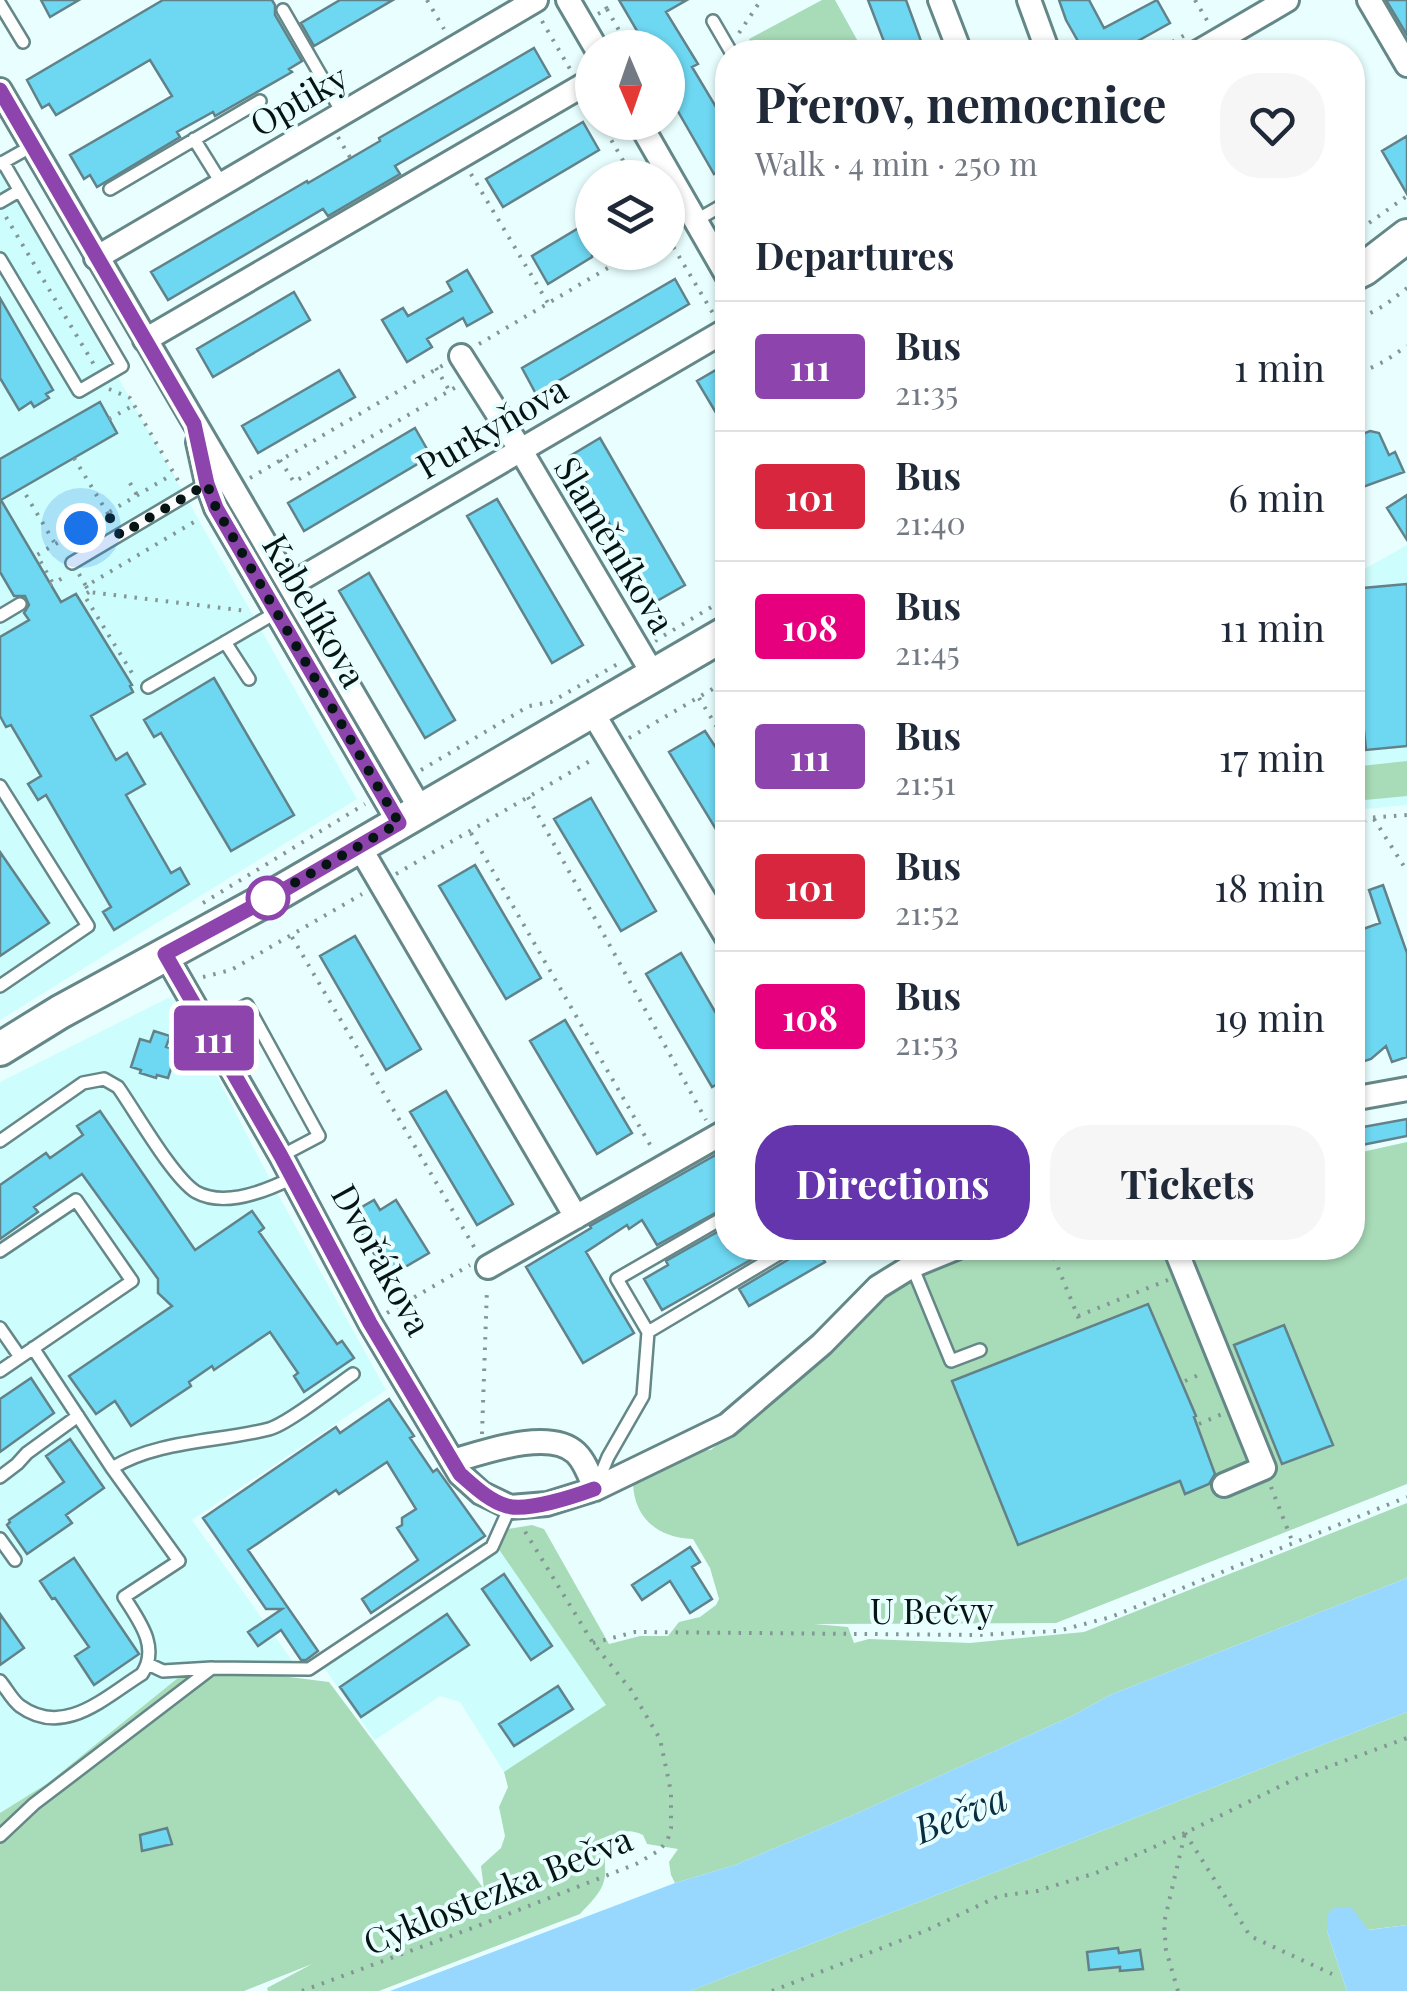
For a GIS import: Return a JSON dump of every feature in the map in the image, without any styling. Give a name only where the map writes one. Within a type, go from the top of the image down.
[{"type":"main road","points":[[1365,268],[1407,236]]},
{"type":"main road","points":[[0,1049],[282,891],[591,710],[642,659],[715,636]]},
{"type":"street","points":[[568,0],[586,30]]},
{"type":"street","points":[[940,0],[955,40]]},
{"type":"street","points":[[1028,0],[1043,40]]},
{"type":"street","points":[[1219,38],[1286,0]]},
{"type":"street","points":[[1368,0],[1407,65]]},
{"type":"street","name":"Optiky","points":[[96,258],[222,184],[340,124],[538,9]]},
{"type":"street","points":[[145,340],[575,89]]},
{"type":"street","name":"Kabelíkova","points":[[0,90],[224,480],[290,584],[410,817]]},
{"type":"street","points":[[649,140],[715,256]]},
{"type":"street","name":"Purkyňova","points":[[290,584],[715,328]]},
{"type":"street","name":"Slaměníkova","points":[[461,356],[642,659]]},
{"type":"street","name":"Kabelíkova","points":[[224,480],[216,508],[277,612],[410,817]]},
{"type":"street","points":[[591,710],[715,917]]},
{"type":"street","points":[[359,846],[576,1217]]},
{"type":"street","name":"Dvořákova","points":[[165,954],[281,1156],[370,1323],[460,1474],[481,1493],[510,1508]]},
{"type":"street","points":[[1365,1097],[1407,1089]]},
{"type":"street","points":[[488,1267],[715,1137]]},
{"type":"street","points":[[510,1508],[546,1504],[594,1489],[726,1425],[822,1344],[878,1287],[927,1260]]},
{"type":"street","points":[[1179,1260],[1264,1468],[1224,1485]]},
{"type":"street","points":[[453,1460],[507,1446],[554,1442],[575,1452],[594,1489]]},
{"type":"lane","points":[[0,4],[23,42]]},
{"type":"lane","points":[[283,10],[340,124]]},
{"type":"lane","points":[[713,21],[728,40]]},
{"type":"lane","points":[[110,189],[260,101]]},
{"type":"lane","points":[[194,140],[222,184]]},
{"type":"lane","points":[[0,259],[79,391],[122,366],[2,163],[32,146]]},
{"type":"lane","points":[[0,202],[19,190]]},
{"type":"lane","points":[[695,221],[715,209]]},
{"type":"lane","points":[[72,564],[224,480]]},
{"type":"lane","points":[[0,616],[20,604]]},
{"type":"lane","points":[[148,687],[277,612]]},
{"type":"lane","points":[[226,642],[249,680]]},
{"type":"lane","points":[[0,786],[88,926],[0,986]]},
{"type":"lane","points":[[208,1026],[247,1004],[319,1136],[281,1156]]},
{"type":"lane","points":[[0,1140],[83,1083],[104,1079],[118,1086],[180,1178],[198,1193],[230,1199],[292,1178]]},
{"type":"lane","points":[[0,1251],[76,1200],[132,1281],[0,1371]]},
{"type":"lane","points":[[594,1489],[642,1396],[648,1332],[617,1280],[715,1223]]},
{"type":"lane","points":[[648,1332],[769,1260]]},
{"type":"lane","points":[[912,1266],[952,1361],[980,1350]]},
{"type":"lane","points":[[0,1328],[20,1357]]},
{"type":"lane","points":[[0,1681],[19,1705],[60,1719],[80,1714],[142,1674],[150,1654],[148,1642],[124,1597],[179,1561],[33,1348]]},
{"type":"lane","points":[[112,1468],[168,1447],[274,1428],[353,1374]]},
{"type":"lane","points":[[0,1476],[78,1416]]},
{"type":"lane","points":[[148,1664],[163,1671],[309,1669],[492,1547],[510,1508]]},
{"type":"lane","points":[[0,1539],[14,1560]]},
{"type":"lane","points":[[0,1836],[34,1804],[212,1668]]},
{"type":"path","points":[[426,0],[447,33]]},
{"type":"path","points":[[736,40],[762,0]]},
{"type":"path","points":[[1195,0],[1219,38]]},
{"type":"path","points":[[538,9],[575,66]]},
{"type":"path","points":[[607,9],[619,30]]},
{"type":"path","points":[[340,124],[350,158]]},
{"type":"path","points":[[461,156],[548,303]]},
{"type":"path","points":[[1365,225],[1407,196]]},
{"type":"path","points":[[685,265],[715,313]]},
{"type":"path","points":[[224,480],[280,460],[604,270]]},
{"type":"path","points":[[1365,316],[1407,288]]},
{"type":"path","points":[[1365,370],[1407,346]]},
{"type":"path","points":[[436,368],[450,391]]},
{"type":"path","points":[[280,460],[294,482],[463,383]]},
{"type":"path","points":[[109,419],[134,405]]},
{"type":"path","points":[[74,458],[120,535]]},
{"type":"path","points":[[173,474],[36,555],[52,584],[76,570],[86,586],[202,517]]},
{"type":"path","points":[[130,483],[137,495]]},
{"type":"path","points":[[26,495],[55,544]]},
{"type":"path","points":[[90,592],[84,595],[132,673]]},
{"type":"path","points":[[414,774],[528,706],[551,702],[642,659],[715,606]]},
{"type":"path","points":[[699,696],[715,723]]},
{"type":"path","points":[[528,797],[715,1121]]},
{"type":"path","points":[[1365,822],[1407,816]]},
{"type":"path","points":[[1374,819],[1407,871]]},
{"type":"path","points":[[470,831],[662,1167]]},
{"type":"path","points":[[291,935],[481,1258],[388,1312]]},
{"type":"path","points":[[1055,1260],[1081,1324]]},
{"type":"path","points":[[481,1453],[488,1267]]},
{"type":"path","points":[[1078,1316],[1177,1276]]},
{"type":"path","points":[[1264,1468],[1294,1544]]},
{"type":"path","name":"U Bečvy","points":[[593,1643],[635,1632],[978,1635],[1058,1631],[1111,1617],[1407,1498]]},
{"type":"path","points":[[510,1508],[593,1643]]},
{"type":"path","name":"Cyklostezka Bečva","points":[[302,1991],[636,1864],[660,1850],[671,1828],[672,1804],[660,1739],[631,1690],[593,1643]]},
{"type":"path","points":[[772,1991],[925,1931],[999,1896],[1036,1891],[1096,1873],[1295,1779],[1407,1738]]},
{"type":"path","points":[[1185,1833],[1250,1936],[1332,1974]]},
{"type":"path","points":[[1178,1991],[1166,1950],[1164,1923],[1185,1833]]},
{"type":"shaded area","points":[[0,169],[357,799],[0,1020]]},
{"type":"shaded area","points":[[1407,545],[1407,805],[1365,809],[1365,761],[1365,569]]},
{"type":"shaded area","points":[[168,998],[178,1001],[274,1187],[386,1390],[192,1520],[293,1662],[194,1665],[48,1783],[0,1813],[0,1082]]},
{"type":"shaded area","points":[[498,1548],[607,1705],[504,1772],[460,1702],[440,1696],[375,1740],[322,1665]]},
{"type":"green space","points":[[822,0],[835,0],[857,40],[750,40]]},
{"type":"green space","points":[[1407,761],[1407,796],[1365,800],[1365,766]]},
{"type":"green space","points":[[1407,1142],[1407,1484],[1056,1623],[814,1624],[848,1627],[854,1643],[869,1639],[970,1643],[1084,1632],[1407,1503],[1407,1578],[1110,1695],[1072,1716],[735,1865],[675,1883],[669,1862],[678,1849],[647,1844],[643,1835],[624,1832],[607,1842],[604,1882],[580,1914],[379,1991],[268,1991],[267,1988],[312,1964],[244,1991],[0,1991],[0,1813],[48,1783],[194,1665],[329,1682],[484,1889],[481,1866],[501,1848],[505,1836],[499,1807],[508,1787],[504,1772],[606,1705],[498,1548],[508,1529],[532,1525],[544,1529],[609,1644],[640,1636],[668,1636],[679,1622],[700,1617],[719,1599],[710,1568],[693,1539],[669,1535],[650,1524],[638,1506],[633,1483],[691,1451],[711,1450],[881,1301],[928,1272],[956,1260],[1365,1260],[1365,1151]]},
{"type":"green space","points":[[1407,1712],[1407,1925],[1327,1931],[1347,1991],[690,1991]]},
{"type":"water","name":"Bečva","points":[[1407,1578],[1407,1712],[690,1991],[390,1991],[675,1883],[735,1865],[1072,1716],[1110,1695]]},
{"type":"water","points":[[1336,1907],[1352,1908],[1368,1930],[1407,1925],[1407,1991],[1347,1991],[1327,1931],[1327,1914]]},
{"type":"building","points":[[41,0],[79,0],[50,17]]},
{"type":"building","points":[[163,0],[272,0],[275,15],[302,61],[289,69],[292,72],[215,116],[213,112],[177,132],[180,137],[97,187],[90,175],[84,179],[70,155],[172,96],[150,60],[56,115],[49,104],[42,108],[27,80]]},
{"type":"building","points":[[340,0],[393,0],[314,46],[301,23]]},
{"type":"building","points":[[619,0],[687,0],[666,12],[677,30],[636,30]]},
{"type":"building","points":[[868,0],[906,0],[921,40],[883,40]]},
{"type":"building","points":[[1059,0],[1089,0],[1104,28],[1157,0],[1170,23],[1140,40],[1077,40]]},
{"type":"building","points":[[1386,0],[1407,0],[1407,35]]},
{"type":"building","points":[[685,43],[698,64],[692,67],[715,105],[714,174],[685,124]]},
{"type":"building","points":[[534,48],[550,76],[395,166],[400,174],[328,216],[323,209],[168,300],[151,272]]},
{"type":"building","points":[[575,127],[575,140],[593,140],[599,150],[575,160],[575,164],[503,207],[486,179]]},
{"type":"building","points":[[1407,136],[1407,194],[1382,151]]},
{"type":"building","points":[[575,230],[575,267],[548,284],[532,256]]},
{"type":"building","points":[[467,270],[492,312],[467,326],[463,318],[427,339],[432,347],[407,362],[382,320],[403,308],[408,316],[452,291],[447,282]]},
{"type":"building","points":[[675,279],[689,304],[536,394],[522,368]]},
{"type":"building","points":[[294,292],[310,320],[213,377],[197,349]]},
{"type":"building","points":[[0,298],[53,390],[46,394],[49,398],[34,407],[31,402],[19,410],[0,378]]},
{"type":"building","points":[[339,370],[355,397],[258,453],[242,426]]},
{"type":"building","points":[[715,371],[715,411],[697,381]]},
{"type":"building","points":[[100,402],[117,433],[1,500],[61,602],[76,594],[132,685],[133,692],[91,716],[116,760],[127,753],[145,784],[126,795],[171,873],[180,868],[189,884],[114,930],[103,912],[111,907],[46,795],[38,800],[28,784],[41,776],[11,725],[6,727],[0,716],[0,637],[29,620],[24,613],[29,605],[25,596],[14,596],[0,572],[0,459]]},
{"type":"building","points":[[415,428],[431,456],[304,531],[288,503]]},
{"type":"building","points":[[1365,433],[1379,433],[1389,455],[1395,452],[1404,472],[1365,486]]},
{"type":"building","points":[[600,438],[685,585],[655,602],[570,456]]},
{"type":"building","points":[[1407,495],[1407,540],[1387,508]]},
{"type":"building","points":[[497,499],[583,645],[552,663],[467,516]]},
{"type":"building","points":[[369,573],[455,720],[425,738],[339,591]]},
{"type":"building","points":[[1407,584],[1407,746],[1366,750],[1365,588]]},
{"type":"building","points":[[214,678],[294,815],[231,851],[161,733],[154,737],[144,720]]},
{"type":"building","points":[[705,731],[715,746],[715,828],[669,752]]},
{"type":"building","points":[[591,798],[656,911],[621,931],[554,819]]},
{"type":"building","points":[[0,852],[49,923],[0,956]]},
{"type":"building","points":[[475,865],[541,978],[506,999],[439,886]]},
{"type":"building","points":[[1383,885],[1407,953],[1407,1057],[1392,1062],[1386,1046],[1365,1061],[1365,928],[1380,923],[1369,890]]},
{"type":"building","points":[[355,936],[421,1049],[386,1070],[320,956]]},
{"type":"building","points":[[681,953],[715,1012],[715,1085],[712,1087],[646,974]]},
{"type":"building","points":[[565,1020],[632,1133],[597,1154],[530,1041]]},
{"type":"building","points":[[154,1031],[170,1036],[166,1047],[177,1050],[168,1078],[156,1078],[131,1067],[140,1039],[150,1042]]},
{"type":"building","points":[[446,1091],[513,1204],[477,1225],[410,1112]]},
{"type":"building","points":[[100,1111],[195,1250],[252,1211],[264,1228],[259,1232],[337,1344],[342,1341],[354,1358],[304,1392],[294,1376],[298,1373],[270,1332],[214,1370],[212,1366],[189,1382],[191,1386],[131,1426],[115,1401],[96,1414],[69,1376],[172,1306],[158,1293],[158,1279],[82,1174],[34,1207],[38,1212],[0,1239],[0,1185],[46,1153],[50,1158],[83,1135],[77,1126]]},
{"type":"building","points":[[1407,1119],[1407,1136],[1365,1144],[1365,1127]]},
{"type":"building","points":[[715,1155],[715,1213],[657,1245],[642,1220],[629,1229],[627,1225],[586,1252],[634,1333],[583,1363],[526,1267]]},
{"type":"building","points":[[374,1200],[380,1210],[396,1200],[429,1253],[388,1277],[356,1224],[361,1221],[355,1211]]},
{"type":"building","points":[[715,1233],[715,1260],[751,1260],[662,1310],[644,1279],[668,1265],[666,1261]]},
{"type":"building","points":[[787,1260],[825,1262],[749,1306],[739,1289]]},
{"type":"building","points":[[1148,1304],[1196,1416],[1215,1474],[1209,1484],[1185,1494],[1180,1481],[1018,1545],[952,1381]]},
{"type":"building","points":[[1284,1325],[1333,1445],[1282,1464],[1234,1345]]},
{"type":"building","points":[[31,1378],[54,1413],[0,1452],[0,1399]]},
{"type":"building","points":[[389,1399],[433,1472],[437,1469],[485,1536],[371,1613],[362,1599],[418,1560],[397,1528],[402,1525],[402,1518],[416,1509],[387,1462],[339,1494],[336,1490],[248,1550],[318,1651],[301,1660],[281,1630],[258,1646],[248,1632],[282,1609],[266,1609],[203,1518],[336,1427],[340,1433]]},
{"type":"building","points":[[70,1439],[104,1488],[66,1515],[72,1523],[27,1554],[7,1525],[64,1482],[46,1456]]},
{"type":"building","points":[[690,1547],[700,1562],[692,1567],[712,1599],[690,1613],[670,1581],[642,1600],[632,1585]]},
{"type":"building","points":[[74,1558],[139,1654],[94,1685],[75,1656],[89,1647],[40,1581]]},
{"type":"building","points":[[504,1574],[552,1646],[531,1660],[482,1589]]},
{"type":"building","points":[[0,1614],[24,1648],[0,1665]]},
{"type":"building","points":[[447,1614],[469,1645],[361,1717],[340,1687]]},
{"type":"building","points":[[558,1686],[573,1709],[514,1746],[499,1724]]},
{"type":"building","points":[[167,1828],[172,1844],[142,1851],[140,1835]]},
{"type":"building","points":[[1118,1948],[1119,1953],[1140,1950],[1143,1969],[1089,1970],[1087,1952]]},
{"type":"bus line","name":"111","points":[[0,90],[194,424],[216,508],[399,823],[165,954],[281,1156],[370,1323],[460,1474],[481,1493],[510,1508],[546,1504],[594,1489]]},
{"type":"route","points":[[81,528],[107,513],[120,535],[207,484],[216,508],[399,823],[268,898]]}]
